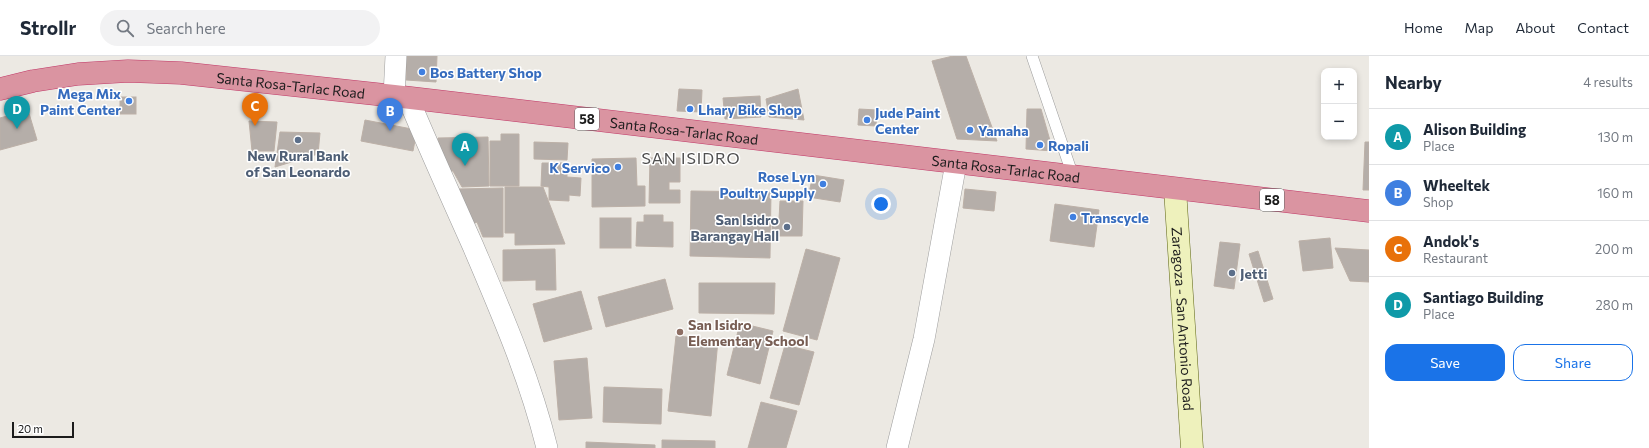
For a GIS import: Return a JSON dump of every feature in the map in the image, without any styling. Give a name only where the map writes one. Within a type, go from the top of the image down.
[{"type":"highway","name":"Santa Rosa-Tarlac Road","points":[[0,89],[33,81],[78,74],[128,71],[181,73],[401,97],[1369,211]]},
{"type":"main road","name":"Zaragoza - San Antonio Road","points":[[1174,189],[1192,448]]},
{"type":"street","points":[[396,56],[401,97],[498,303],[516,349],[542,427],[546,448]]},
{"type":"street","points":[[897,448],[924,339],[956,163]]},
{"type":"lane","points":[[1032,56],[1073,176]]},
{"type":"building","points":[[407,56],[437,56],[436,82],[406,80]]},
{"type":"building","points":[[953,56],[966,56],[997,141],[957,139],[932,61]]},
{"type":"building","points":[[679,89],[702,90],[701,112],[677,111]]},
{"type":"building","points":[[798,89],[804,120],[769,117],[766,99]]},
{"type":"building","points":[[760,96],[761,117],[725,119],[723,98]]},
{"type":"building","points":[[120,97],[136,97],[136,114],[120,114]]},
{"type":"building","points":[[859,109],[877,110],[876,126],[858,125]]},
{"type":"building","points":[[1027,109],[1041,109],[1053,151],[1026,149]]},
{"type":"building","points":[[28,110],[37,140],[0,150],[0,118]]},
{"type":"building","points":[[365,120],[417,130],[413,151],[361,141]]},
{"type":"building","points":[[249,121],[277,122],[274,151],[252,151]]},
{"type":"building","points":[[280,132],[320,133],[318,154],[275,167]]},
{"type":"building","points":[[501,134],[519,134],[519,186],[490,186],[490,141],[501,141]]},
{"type":"building","points":[[488,137],[489,186],[462,187],[453,171],[443,171],[439,161],[438,138]]},
{"type":"building","points":[[534,142],[568,143],[567,160],[534,159]]},
{"type":"building","points":[[1365,142],[1369,142],[1369,190],[1363,190]]},
{"type":"building","points":[[636,158],[637,186],[645,186],[645,206],[592,207],[592,159]]},
{"type":"building","points":[[650,158],[680,158],[680,182],[669,182],[669,190],[680,190],[680,203],[649,203]]},
{"type":"building","points":[[542,163],[567,163],[567,177],[581,178],[580,196],[569,195],[569,201],[549,200],[549,187],[541,186]]},
{"type":"building","points":[[813,175],[844,180],[840,202],[808,197]]},
{"type":"building","points":[[505,187],[543,187],[565,244],[515,245],[515,233],[505,233]]},
{"type":"building","points":[[503,188],[503,237],[483,237],[477,222],[473,224],[459,189]]},
{"type":"building","points":[[965,189],[996,192],[994,211],[963,208]]},
{"type":"building","points":[[691,191],[771,192],[770,258],[690,256]]},
{"type":"building","name":"San Isidro Barangay Hall","points":[[780,201],[803,201],[802,236],[772,236],[772,219],[779,219]]},
{"type":"building","points":[[1055,204],[1099,210],[1094,247],[1050,241]]},
{"type":"building","points":[[644,215],[663,215],[663,222],[673,222],[673,247],[636,246],[637,222],[644,222]]},
{"type":"building","points":[[600,218],[631,218],[631,248],[600,248]]},
{"type":"building","points":[[1330,238],[1333,268],[1303,271],[1299,241]]},
{"type":"building","points":[[1220,242],[1240,244],[1234,289],[1214,286]]},
{"type":"building","points":[[1335,248],[1369,250],[1369,282],[1350,281]]},
{"type":"building","points":[[555,249],[556,290],[536,290],[536,280],[503,281],[503,250]]},
{"type":"building","points":[[806,249],[840,258],[817,340],[783,331]]},
{"type":"building","points":[[1258,251],[1273,299],[1264,302],[1249,254]]},
{"type":"building","points":[[665,279],[673,309],[606,327],[598,297]]},
{"type":"building","points":[[699,283],[775,283],[774,314],[699,313]]},
{"type":"building","points":[[581,291],[592,329],[544,342],[533,304]]},
{"type":"building","points":[[740,323],[773,331],[760,384],[727,375]]},
{"type":"building","points":[[676,336],[718,340],[711,416],[668,411]]},
{"type":"building","points":[[785,345],[814,352],[799,405],[770,398]]},
{"type":"building","points":[[587,358],[592,418],[559,420],[554,361]]},
{"type":"building","points":[[604,387],[662,389],[661,424],[603,422]]},
{"type":"building","points":[[761,402],[797,411],[786,448],[748,448]]},
{"type":"building","points":[[662,440],[715,441],[715,448],[662,448]]},
{"type":"building","points":[[586,442],[655,445],[655,448],[586,448]]},
{"type":"place","name":"Bos Battery Shop","points":[[422,72]]},
{"type":"place","name":"Mega Mix Paint Center","points":[[129,101]]},
{"type":"place","name":"Lhary Bike Shop","points":[[690,109]]},
{"type":"place","name":"Jude Paint Center","points":[[867,120]]},
{"type":"place","name":"Andok's","points":[[255,126]]},
{"type":"place","name":"Santiago Building","points":[[17,129]]},
{"type":"place","name":"Yamaha","points":[[970,130]]},
{"type":"place","name":"Wheeltek","points":[[390,131]]},
{"type":"place","name":"New Rural Bank of San Leonardo","points":[[298,140]]},
{"type":"place","name":"Ropali","points":[[1040,145]]},
{"type":"place","name":"Alison Building","points":[[465,166]]},
{"type":"place","name":"K Servico","points":[[618,167]]},
{"type":"place","name":"Rose Lyn Poultry Supply","points":[[823,184]]},
{"type":"place","name":"Transcycle","points":[[1073,217]]},
{"type":"place","name":"San Isidro Barangay Hall","points":[[787,227]]},
{"type":"place","name":"Jetti","points":[[1232,273]]},
{"type":"place","name":"San Isidro Elementary School","points":[[680,332]]},
{"type":"district","name":"SAN ISIDRO","points":[[691,157]]}]
